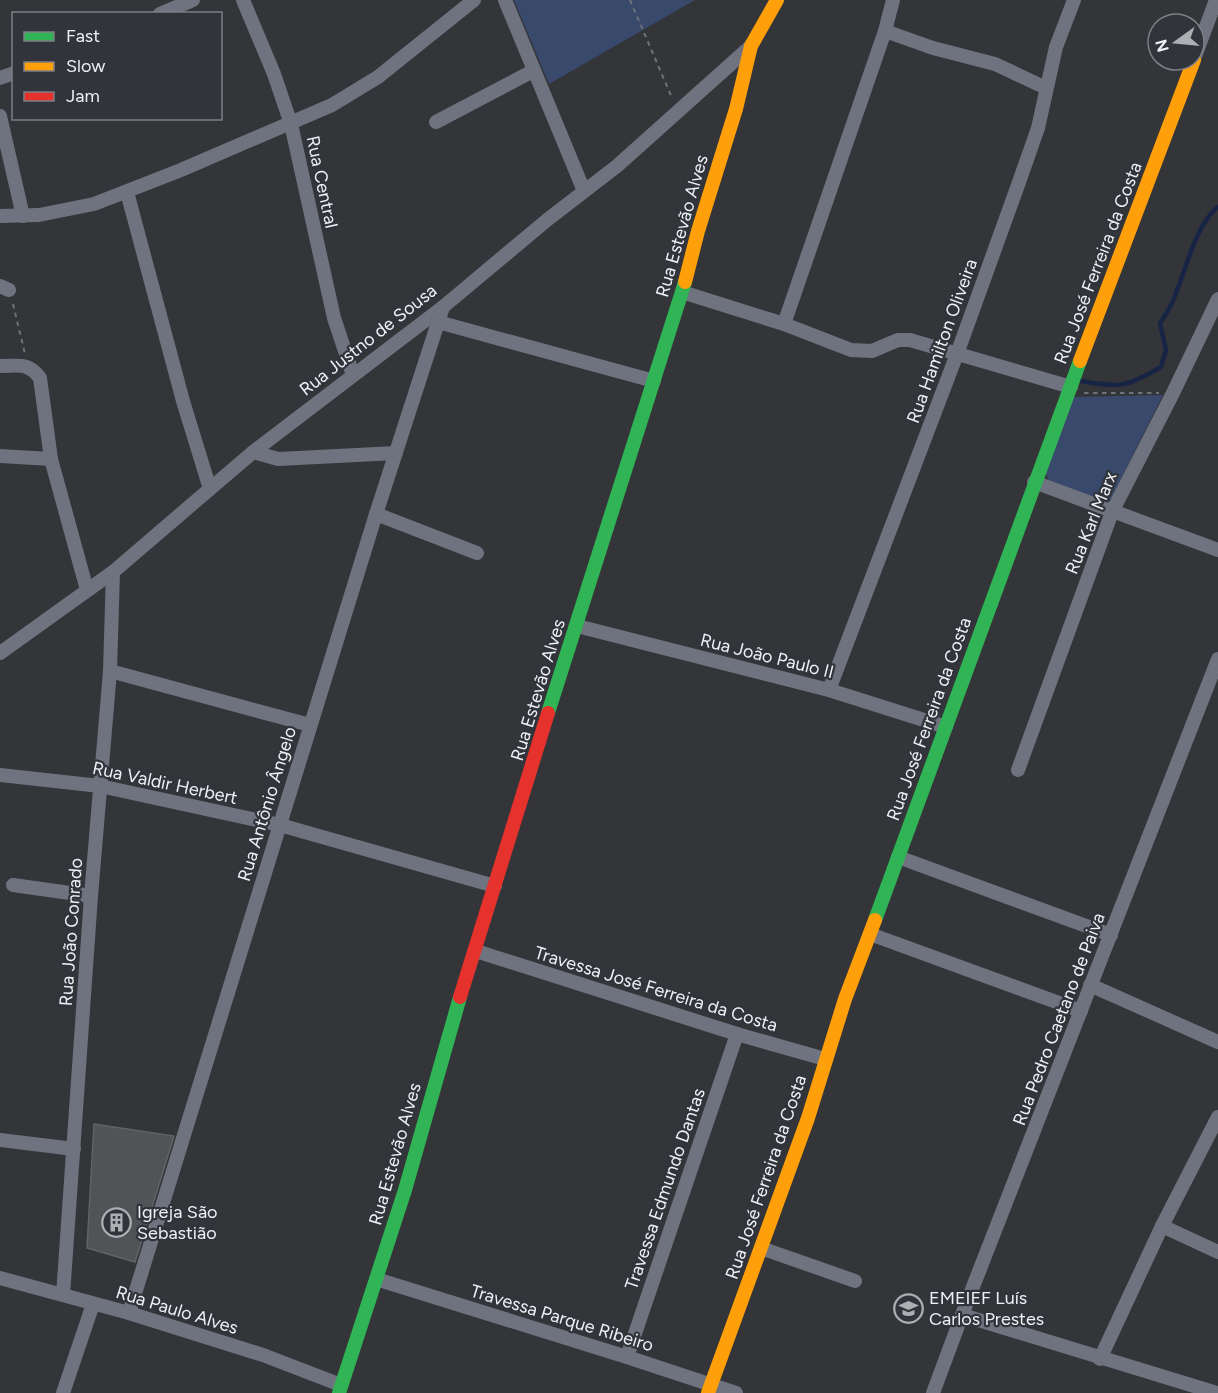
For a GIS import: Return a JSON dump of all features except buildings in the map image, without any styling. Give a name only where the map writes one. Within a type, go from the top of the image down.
[{"type":"street","points":[[165,12],[193,0]]},
{"type":"street","name":"Rua Central","points":[[243,0],[274,74],[291,124],[334,318],[353,375]]},
{"type":"street","points":[[0,216],[57,212],[94,204],[291,124],[360,89],[422,43],[474,0]]},
{"type":"street","points":[[505,0],[584,191]]},
{"type":"street","name":"Rua Estevão Alves","points":[[340,1389],[415,1157],[442,1056],[682,292],[701,221],[736,109],[750,46],[777,0]]},
{"type":"street","points":[[784,324],[885,31],[893,0]]},
{"type":"street","name":"Rua Hamilton Oliveira","points":[[829,690],[957,354],[1038,128],[1056,47],[1074,0]]},
{"type":"street","name":"Rua José Ferreira da Costa","points":[[1206,27],[1216,0]]},
{"type":"street","points":[[885,31],[933,48],[994,64],[1046,88]]},
{"type":"street","name":"Rua Justno de Sousa","points":[[0,653],[113,572],[253,452],[443,307],[617,166],[750,46]]},
{"type":"street","points":[[436,122],[533,71]]},
{"type":"street","name":"Rua José Ferreira da Costa","points":[[709,1388],[808,1118],[845,999],[1034,482],[1189,72]]},
{"type":"street","points":[[0,116],[23,216]]},
{"type":"street","points":[[127,192],[183,401],[210,489]]},
{"type":"street","points":[[682,292],[784,324],[851,350],[872,351],[898,340],[910,340],[1070,390]]},
{"type":"street","name":"Rua Karl Marx","points":[[1018,770],[1112,512],[1218,299]]},
{"type":"street","name":"Rua Antônio Ângelo","points":[[129,1313],[310,725],[443,307]]},
{"type":"street","points":[[438,322],[654,381]]},
{"type":"street","points":[[0,366],[28,366],[40,378],[51,459],[87,590]]},
{"type":"street","points":[[253,452],[278,459],[396,453]]},
{"type":"street","points":[[0,456],[51,459]]},
{"type":"street","points":[[1034,482],[1218,550]]},
{"type":"street","points":[[376,514],[477,553]]},
{"type":"street","name":"Rua João Conrado","points":[[63,1295],[91,896],[110,671],[113,572]]},
{"type":"street","name":"Rua João Paulo II","points":[[577,626],[829,690],[946,727]]},
{"type":"street","name":"Rua Pedro Caetano de Paiva","points":[[933,1393],[1218,659]]},
{"type":"street","points":[[110,671],[310,725]]},
{"type":"street","name":"Rua Valdir Herbert","points":[[0,775],[100,786],[280,825],[495,886]]},
{"type":"street","points":[[898,856],[1111,935]]},
{"type":"street","points":[[13,885],[91,896]]},
{"type":"street","points":[[870,934],[1081,1011]]},
{"type":"street","name":"Travessa José Ferreira da Costa","points":[[476,951],[737,1034],[825,1059]]},
{"type":"street","points":[[1090,985],[1218,1042]]},
{"type":"street","name":"Travessa Edmundo Dantas","points":[[627,1357],[737,1034]]},
{"type":"street","points":[[1100,1359],[1162,1226],[1218,1117]]},
{"type":"street","points":[[0,1140],[74,1149]]},
{"type":"street","points":[[1162,1226],[1218,1252]]},
{"type":"street","points":[[761,1248],[855,1281]]},
{"type":"street","name":"Rua Paulo Alves","points":[[0,1278],[129,1313],[263,1355],[340,1389]]},
{"type":"street","name":"Travessa Parque Ribeiro","points":[[376,1279],[627,1357],[709,1388],[735,1393]]},
{"type":"street","points":[[63,1393],[93,1304]]},
{"type":"street","points":[[962,1315],[1216,1393]]},
{"type":"path","points":[[630,0],[677,112]]},
{"type":"path","points":[[5,288],[28,366]]},
{"type":"path","points":[[1070,390],[1173,393]]},
{"type":"shaded area","points":[[514,0],[695,0],[549,84]]},
{"type":"shaded area","points":[[1163,395],[1111,499],[1102,501],[1049,482],[1044,468],[1072,397]]},
{"type":"waterway","points":[[1081,381],[1105,385],[1123,384],[1140,379],[1161,367],[1166,350],[1160,323],[1172,303],[1197,238],[1210,215],[1218,207]]},
{"type":"traffic: fast","points":[[548,713],[685,282]]},
{"type":"traffic: fast","points":[[875,920],[1080,361]]},
{"type":"traffic: fast","points":[[339,1393],[405,1190],[460,997]]},
{"type":"traffic: slow","points":[[685,282],[698,231],[736,109],[751,46],[777,0]]},
{"type":"traffic: slow","points":[[1080,361],[1189,72]]},
{"type":"traffic: slow","points":[[708,1393],[808,1118],[845,999],[875,920]]},
{"type":"traffic: jam","points":[[460,997],[548,713]]},
{"type":"place","name":"Igreja São Sebastião","points":[[116,1222]]},
{"type":"place","name":"EMEIEF Luís Carlos Prestes","points":[[908,1308]]}]
